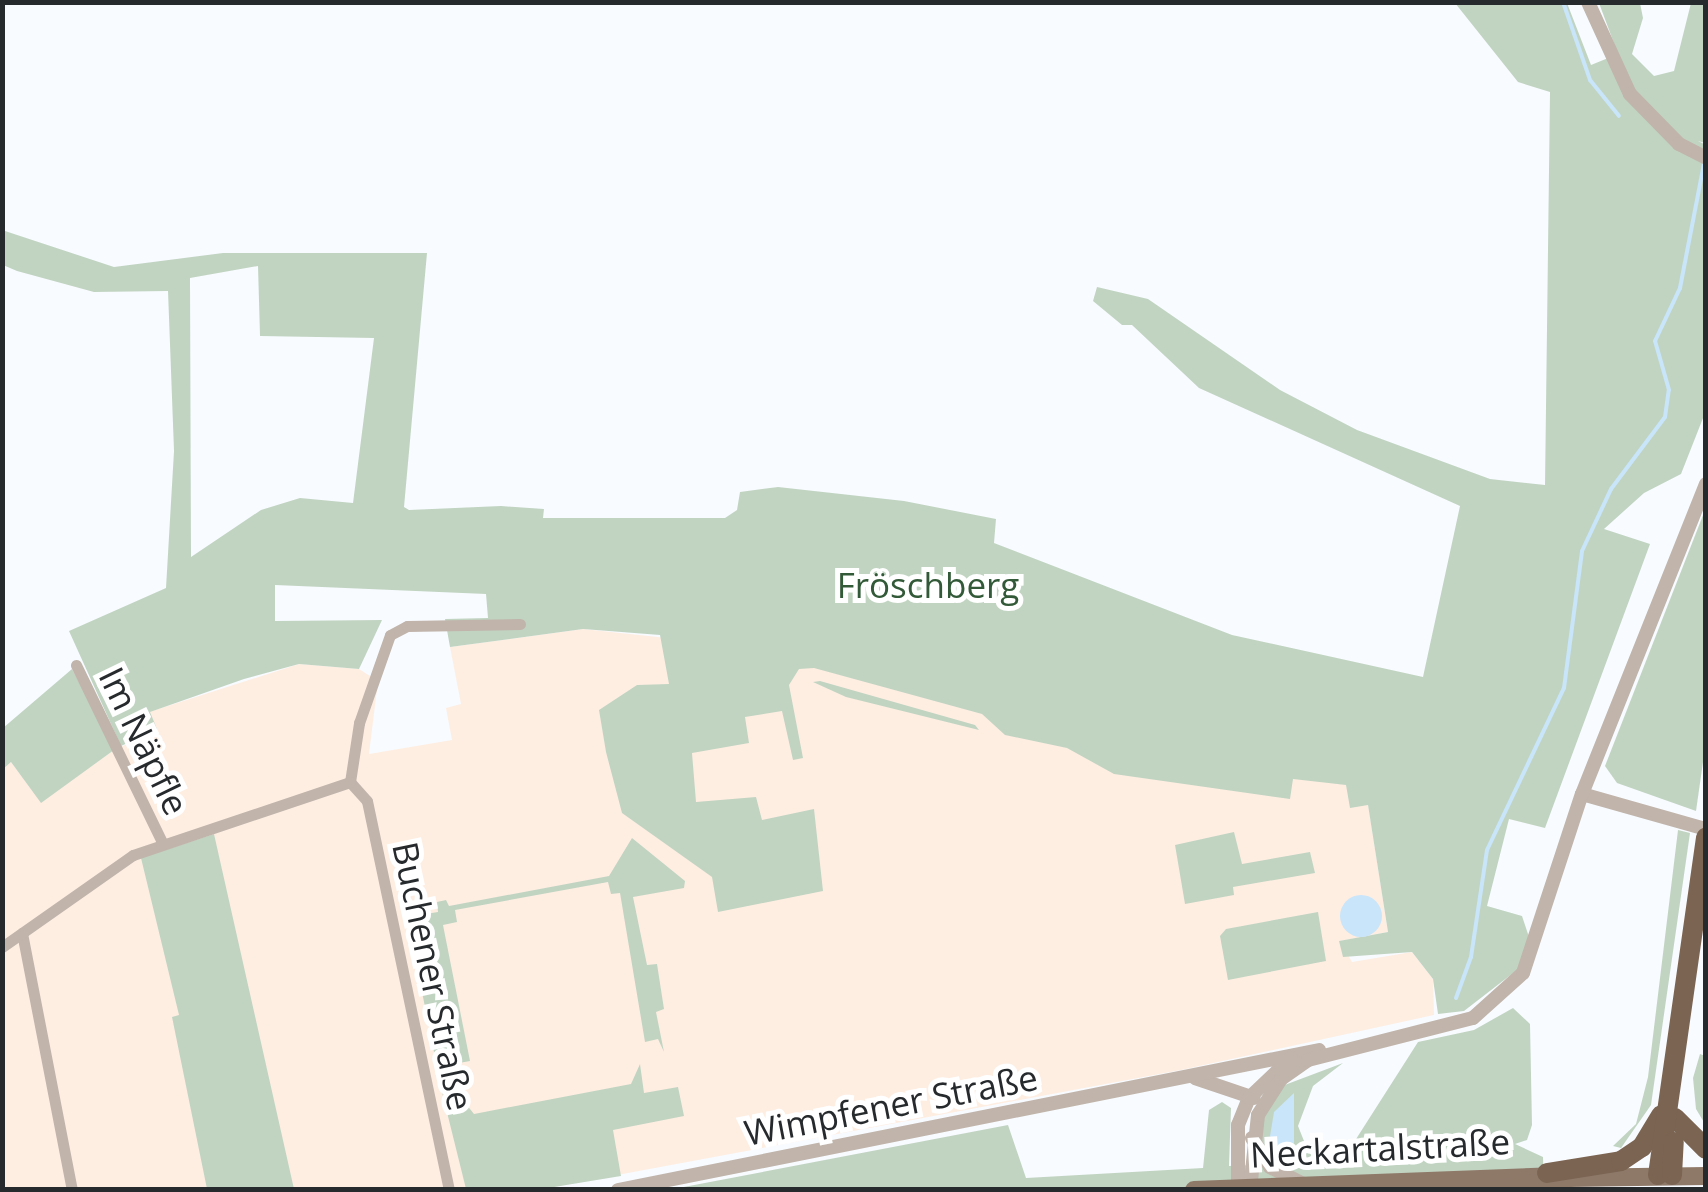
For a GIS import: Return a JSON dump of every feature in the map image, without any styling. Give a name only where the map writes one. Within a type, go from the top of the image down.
[{"type":"highway","points":[[1665,1176],[1705,838]]},
{"type":"highway","points":[[1547,1173],[1630,1156],[1671,1111],[1706,887]]},
{"type":"highway","points":[[1671,1111],[1706,1149]]},
{"type":"main road","name":"Neckartalstraße","points":[[1194,1190],[1547,1173],[1569,1178]]},
{"type":"main road","name":"Neckartalstraße","points":[[1493,1190],[1569,1178],[1706,1176]]},
{"type":"street","points":[[1588,2],[1630,94],[1679,144],[1706,158]]},
{"type":"street","name":"Wimpfener Straße","points":[[1176,1079],[1208,1079],[1257,1098],[1308,1060],[1443,1029],[1494,1005],[1523,973],[1582,794],[1706,484]]},
{"type":"street","points":[[2,947],[162,842],[350,782],[359,722],[390,635],[406,626],[520,624]]},
{"type":"street","name":"Im Näpfle","points":[[76,665],[162,842]]},
{"type":"street","name":"Buchener Straße","points":[[350,782],[368,801],[449,1190]]},
{"type":"street","points":[[1582,794],[1705,838]]},
{"type":"street","points":[[22,933],[72,1190]]},
{"type":"street","name":"Wimpfener Straße","points":[[618,1190],[1295,1054],[1443,1029]]},
{"type":"street","points":[[1244,1188],[1238,1125],[1295,1054]]},
{"type":"street","points":[[1244,1188],[1257,1098]]},
{"type":"street","points":[[1252,1138],[1270,1167],[1310,1184]]},
{"type":"shaded area","points":[[583,629],[742,646],[1347,785],[1368,804],[1388,932],[1340,941],[1352,962],[1412,952],[1433,979],[1434,1015],[1181,1070],[542,1189],[3,1189],[2,769],[11,762],[41,802],[114,750],[157,730],[149,712],[299,664],[359,669],[378,681],[369,754],[452,740],[446,708],[461,704],[450,647]]},
{"type":"green space","name":"Fröschberg","points":[[1455,3],[1567,3],[1591,65],[1618,54],[1599,3],[1640,3],[1643,18],[1632,54],[1654,76],[1674,71],[1691,3],[1705,3],[1705,143],[1698,141],[1706,145],[1705,413],[1681,474],[1644,493],[1604,529],[1650,544],[1545,828],[1509,819],[1487,906],[1522,916],[1530,940],[1517,970],[1464,1011],[1438,1014],[1433,979],[1412,952],[1343,957],[1339,941],[1388,932],[1368,805],[1350,808],[1346,785],[1293,779],[1290,799],[1114,774],[1067,748],[1005,735],[982,714],[814,668],[799,669],[789,685],[803,758],[793,760],[782,711],[745,717],[749,743],[692,753],[696,802],[756,797],[762,820],[814,809],[823,891],[718,912],[712,877],[622,813],[606,752],[599,710],[637,685],[669,684],[660,635],[583,629],[450,647],[445,619],[488,618],[486,594],[275,585],[275,621],[382,620],[359,669],[299,664],[244,679],[150,712],[157,729],[121,746],[69,631],[166,588],[174,451],[168,291],[94,292],[17,271],[3,265],[2,230],[114,267],[223,253],[427,253],[404,507],[409,510],[501,506],[544,509],[543,518],[725,518],[737,510],[740,492],[778,487],[904,501],[996,519],[994,543],[1232,635],[1423,677],[1460,506],[1199,388],[1132,325],[1122,325],[1093,301],[1097,287],[1148,299],[1280,390],[1357,430],[1490,479],[1545,485],[1550,92],[1518,82]],"holes":[[[258,266],[260,336],[374,338],[353,503],[300,498],[261,510],[191,557],[190,278]]]},
{"type":"green space","points":[[1705,510],[1706,741],[1696,811],[1617,783],[1605,766]]},
{"type":"green space","points":[[72,669],[114,750],[41,803],[11,762],[3,769],[3,728]]},
{"type":"green space","points":[[813,682],[975,725],[979,730],[846,697]]},
{"type":"green space","points":[[1678,830],[1690,833],[1651,1105],[1621,1148],[1613,1146],[1636,1124],[1648,1077]]},
{"type":"green space","points":[[1234,832],[1242,864],[1310,852],[1315,873],[1233,887],[1234,895],[1185,904],[1175,845]]},
{"type":"green space","points":[[214,834],[294,1189],[207,1189],[172,1017],[179,1015],[141,858]]},
{"type":"green space","points":[[632,838],[685,881],[684,888],[633,897],[647,965],[657,964],[664,1009],[656,1012],[664,1052],[658,1039],[645,1042],[620,893],[611,894],[608,882],[455,910],[457,922],[443,925],[470,1061],[437,1067],[407,917],[438,912],[437,902],[446,900],[449,906],[609,876]]},
{"type":"green space","points":[[1318,912],[1326,961],[1228,980],[1220,936],[1226,929]]},
{"type":"green space","points":[[1513,1008],[1530,1024],[1532,1125],[1527,1140],[1515,1144],[1543,1157],[1544,1189],[668,1190],[1008,1125],[1026,1178],[1203,1168],[1209,1110],[1222,1102],[1231,1108],[1229,1166],[1254,1165],[1263,1117],[1282,1086],[1343,1063],[1313,1086],[1298,1126],[1308,1151],[1342,1161],[1418,1042],[1474,1030]]},
{"type":"green space","points":[[1700,1054],[1705,1056],[1705,1124],[1696,1109],[1693,1078]]},
{"type":"green space","points":[[640,1064],[644,1093],[678,1087],[684,1116],[613,1130],[621,1176],[542,1189],[466,1189],[439,1080],[446,1079],[474,1114],[631,1084]]},
{"type":"water","points":[[1361,895],[1376,901],[1382,916],[1376,931],[1361,937],[1346,931],[1340,916],[1346,901]]},
{"type":"water","points":[[1294,1093],[1294,1143],[1284,1157],[1270,1136],[1274,1112]]},
{"type":"waterway","points":[[1563,2],[1590,80],[1619,116]]},
{"type":"waterway","points":[[1456,998],[1471,957],[1487,850],[1564,688],[1582,551],[1611,489],[1665,417],[1669,390],[1655,341],[1680,288],[1704,163]]}]
